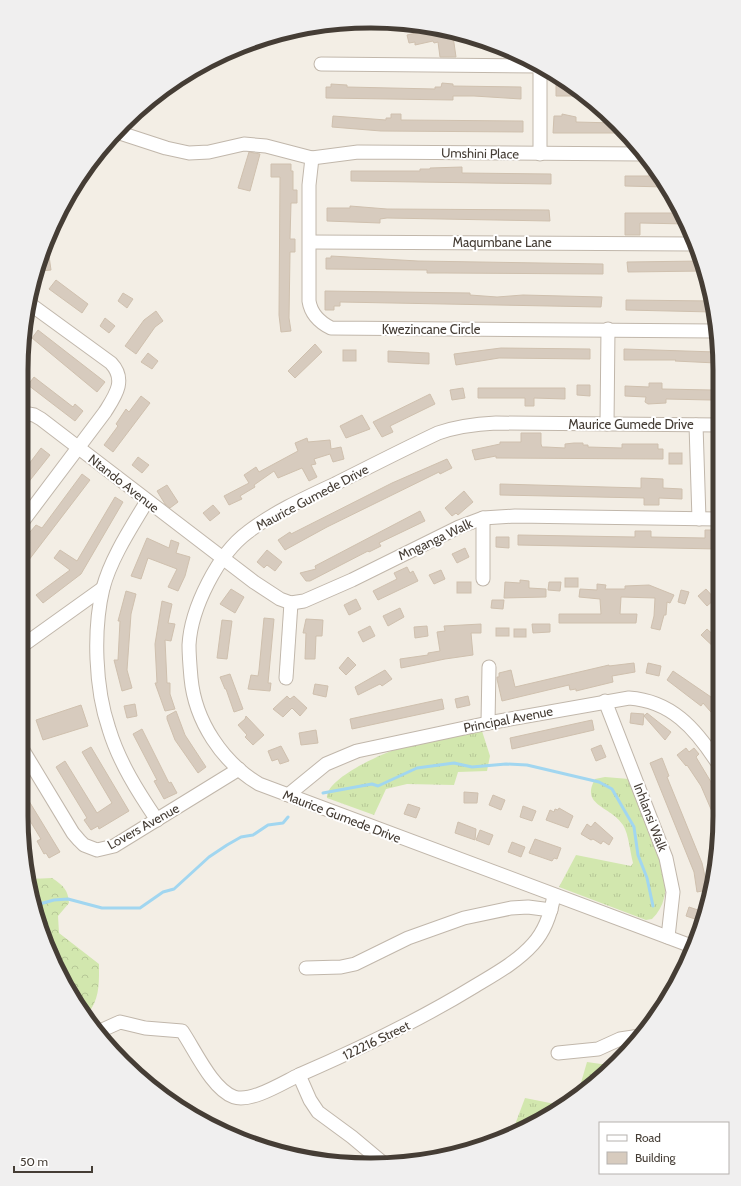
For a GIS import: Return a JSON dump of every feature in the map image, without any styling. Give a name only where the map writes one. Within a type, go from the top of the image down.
[{"type":"street","points":[[321,64],[527,66]]},
{"type":"street","points":[[540,73],[540,154]]},
{"type":"street","points":[[123,134],[178,152],[209,152],[235,145],[255,144],[314,158]]},
{"type":"street","name":"Umshini Place","points":[[314,158],[338,153],[358,152],[635,154]]},
{"type":"street","name":"Kwezincane Circle","points":[[314,158],[309,185],[309,301],[310,308],[322,324],[331,328],[710,331]]},
{"type":"street","name":"Maqumbane Lane","points":[[310,242],[689,244]]},
{"type":"street","points":[[28,514],[79,448],[114,398],[120,382],[118,373],[112,363],[34,307]]},
{"type":"street","points":[[607,424],[608,330]]},
{"type":"street","name":"Ntando Avenue","points":[[28,414],[41,419],[224,558]]},
{"type":"street","name":"Maurice Gumede Drive","points":[[688,945],[259,784],[239,769],[223,753],[202,720],[196,703],[190,668],[189,644],[192,623],[208,584],[224,558],[246,533],[264,520],[414,445],[455,427],[496,423],[713,425]]},
{"type":"street","points":[[696,424],[698,519]]},
{"type":"street","points":[[147,501],[115,560],[103,588],[98,626],[97,656],[102,698],[108,729],[117,752],[140,795],[157,820]]},
{"type":"street","name":"Mnganga Walk","points":[[291,603],[317,597],[459,527],[483,518],[515,516],[713,519]]},
{"type":"street","points":[[482,579],[483,518]]},
{"type":"street","points":[[224,558],[271,594],[291,603],[286,678]]},
{"type":"street","points":[[28,642],[103,588]]},
{"type":"street","points":[[488,723],[489,667]]},
{"type":"street","name":"Principal Avenue","points":[[288,795],[326,764],[339,757],[357,751],[488,723],[605,701],[629,698],[645,699],[667,708],[696,734],[713,756]]},
{"type":"street","name":"Inhlansi Walk","points":[[605,701],[666,858],[673,892],[668,937]]},
{"type":"street","name":"Lovers Avenue","points":[[28,759],[73,833],[84,845],[97,850],[114,846],[239,769]]},
{"type":"street","name":"122216 Street","points":[[103,1029],[114,1023],[124,1022],[145,1028],[182,1031],[210,1075],[223,1089],[235,1097],[252,1096],[349,1054],[406,1026],[445,1005],[502,970],[533,944],[545,928],[554,895]]},
{"type":"street","points":[[306,968],[341,967],[354,964],[408,938],[464,918],[511,908],[528,907],[551,910]]},
{"type":"street","points":[[558,1053],[598,1049],[625,1038],[631,1037]]},
{"type":"street","points":[[300,1075],[310,1100],[318,1112],[377,1158]]},
{"type":"green space","points":[[482,731],[490,756],[487,771],[458,772],[454,785],[407,784],[386,789],[374,815],[327,798],[329,791],[344,775],[379,756],[417,743]]},
{"type":"green space","points":[[605,777],[629,779],[662,863],[665,887],[664,898],[660,909],[652,919],[646,920],[559,887],[576,855],[631,866],[633,863],[628,839],[623,825],[618,819],[599,805],[591,795],[591,788],[595,779]]},
{"type":"green space","points":[[52,878],[60,883],[65,889],[68,895],[69,903],[58,916],[59,933],[99,964],[99,981],[96,999],[91,1009],[88,1008],[74,987],[54,947],[46,926],[34,879]]},
{"type":"green space","points":[[587,1062],[605,1065],[596,1073],[580,1086]]},
{"type":"green space","points":[[525,1098],[555,1104],[542,1112],[514,1126]]},
{"type":"building","points":[[420,32],[447,37],[447,39],[453,39],[456,57],[440,57],[438,42],[434,43],[433,41],[415,45],[415,42],[409,43],[407,35]]},
{"type":"building","points":[[442,83],[453,84],[453,86],[521,87],[521,99],[474,96],[453,96],[453,100],[326,98],[326,87],[331,87],[331,84],[347,85],[347,87],[435,89],[435,87],[441,87]]},
{"type":"building","points":[[556,85],[560,85],[575,96],[556,96]]},
{"type":"building","points":[[391,114],[401,114],[401,120],[523,121],[523,132],[381,131],[332,127],[333,116],[386,120],[386,118],[391,118]]},
{"type":"building","points":[[562,114],[576,117],[576,122],[607,123],[617,133],[553,133],[554,116],[562,116]]},
{"type":"building","points":[[249,152],[260,154],[250,191],[238,188]]},
{"type":"building","points":[[271,164],[291,164],[291,171],[293,171],[293,190],[297,190],[297,203],[291,203],[290,239],[295,239],[295,252],[290,252],[289,318],[291,331],[281,332],[279,315],[280,177],[271,177]]},
{"type":"building","points":[[462,167],[462,173],[551,174],[551,184],[351,181],[351,171],[420,171],[420,169],[430,168]]},
{"type":"building","points":[[649,172],[659,187],[625,186],[625,176],[649,176]]},
{"type":"building","points":[[350,206],[387,209],[549,210],[550,221],[387,218],[380,219],[380,223],[327,221],[327,208],[350,208]]},
{"type":"building","points":[[625,213],[675,213],[680,224],[640,223],[640,235],[625,235]]},
{"type":"building","points":[[49,256],[51,270],[43,271],[46,260]]},
{"type":"building","points":[[331,256],[418,261],[603,264],[603,274],[427,273],[427,270],[326,269],[326,258],[331,258]]},
{"type":"building","points":[[695,261],[698,271],[628,272],[627,262]]},
{"type":"building","points":[[56,280],[88,304],[82,313],[49,289]]},
{"type":"building","points":[[325,291],[470,293],[470,295],[497,297],[523,295],[602,297],[601,307],[340,302],[340,306],[334,306],[334,310],[325,310]]},
{"type":"building","points":[[123,293],[133,299],[127,308],[118,301]]},
{"type":"building","points":[[626,300],[705,301],[707,312],[626,310]]},
{"type":"building","points":[[156,311],[163,321],[155,327],[136,354],[125,346],[144,320]]},
{"type":"building","points":[[105,318],[115,326],[109,333],[100,326]]},
{"type":"building","points":[[38,330],[105,382],[97,392],[32,338]]},
{"type":"building","points":[[315,344],[322,352],[295,378],[288,371]]},
{"type":"building","points":[[501,348],[590,349],[590,359],[499,358],[456,365],[454,354]]},
{"type":"building","points":[[624,349],[712,352],[713,363],[675,361],[676,360],[624,360]]},
{"type":"building","points":[[343,350],[356,350],[356,361],[343,361]]},
{"type":"building","points":[[388,351],[429,353],[429,364],[388,362]]},
{"type":"building","points":[[148,353],[158,361],[152,369],[141,362]]},
{"type":"building","points":[[34,377],[73,407],[75,404],[83,411],[75,421],[28,385]]},
{"type":"building","points":[[649,383],[662,383],[662,389],[712,390],[711,400],[666,399],[666,403],[648,404],[645,402],[646,397],[625,396],[625,386],[649,387]]},
{"type":"building","points":[[577,385],[590,385],[590,396],[577,395]]},
{"type":"building","points":[[463,388],[465,398],[452,400],[450,390]]},
{"type":"building","points":[[478,388],[565,388],[565,399],[534,398],[534,406],[525,406],[525,398],[478,398]]},
{"type":"building","points":[[430,394],[435,404],[390,426],[393,432],[382,437],[373,422]]},
{"type":"building","points":[[141,396],[150,403],[113,452],[104,445],[118,426],[116,424],[126,409],[129,412]]},
{"type":"building","points":[[362,415],[370,429],[346,438],[340,426]]},
{"type":"building","points":[[521,433],[541,433],[542,447],[565,448],[565,444],[574,443],[583,443],[583,445],[588,445],[588,447],[622,448],[622,444],[658,444],[658,449],[663,449],[663,459],[496,458],[496,456],[475,460],[472,450],[500,444],[500,442],[521,442]]},
{"type":"building","points":[[307,438],[308,442],[330,440],[331,449],[341,447],[344,459],[333,462],[330,454],[314,459],[316,464],[311,465],[317,477],[309,481],[302,468],[278,478],[274,471],[254,485],[255,487],[240,496],[242,499],[229,505],[224,496],[249,483],[244,475],[256,467],[259,472],[298,451],[295,443]]},
{"type":"building","points":[[41,448],[50,455],[28,483],[28,465]]},
{"type":"building","points":[[669,453],[682,453],[682,464],[669,464]]},
{"type":"building","points":[[138,457],[149,465],[142,473],[132,465]]},
{"type":"building","points":[[447,459],[452,468],[440,474],[439,472],[327,527],[285,550],[278,540],[290,532],[291,534],[392,483]]},
{"type":"building","points":[[82,474],[90,480],[28,561],[28,545],[30,542],[28,540],[28,534],[36,525],[42,528]]},
{"type":"building","points":[[641,478],[663,479],[663,488],[682,489],[682,499],[659,498],[659,505],[644,505],[644,498],[500,495],[500,484],[641,488]]},
{"type":"building","points":[[167,485],[178,502],[170,508],[165,504],[157,491]]},
{"type":"building","points":[[464,491],[473,502],[458,515],[456,513],[452,516],[445,508]]},
{"type":"building","points":[[115,497],[123,502],[81,574],[43,603],[36,595],[70,570],[54,558],[60,550],[77,561]]},
{"type":"building","points":[[213,505],[220,513],[210,521],[203,513]]},
{"type":"building","points":[[420,511],[425,521],[379,543],[381,546],[369,552],[368,551],[310,581],[306,581],[300,573],[316,569],[315,566]]},
{"type":"building","points":[[705,530],[713,530],[713,549],[518,545],[518,535],[635,537],[635,531],[651,531],[651,537],[705,538]]},
{"type":"building","points":[[496,537],[509,537],[509,548],[496,547]]},
{"type":"building","points":[[147,538],[169,548],[171,540],[179,543],[176,553],[190,557],[185,576],[178,591],[168,587],[177,569],[148,558],[141,579],[131,576]]},
{"type":"building","points":[[465,548],[469,557],[457,563],[452,554]]},
{"type":"building","points":[[267,550],[282,562],[275,571],[267,565],[264,568],[257,562]]},
{"type":"building","points":[[407,567],[410,573],[413,571],[418,581],[378,600],[373,591],[397,579],[394,573]]},
{"type":"building","points":[[441,570],[445,579],[434,584],[429,575]]},
{"type":"building","points":[[565,578],[578,578],[578,587],[565,587]]},
{"type":"building","points":[[520,580],[529,581],[529,588],[546,589],[546,597],[504,598],[505,582],[520,583]]},
{"type":"building","points":[[457,582],[471,582],[471,593],[457,593]]},
{"type":"building","points":[[549,582],[561,582],[560,591],[548,590]]},
{"type":"building","points":[[597,584],[606,585],[605,589],[625,589],[625,586],[649,585],[674,595],[670,603],[667,602],[666,615],[664,615],[660,630],[651,628],[654,616],[655,598],[621,597],[620,614],[637,614],[636,623],[559,623],[559,614],[601,614],[600,599],[579,597],[580,589],[597,590]]},
{"type":"building","points":[[231,589],[244,597],[235,613],[220,604]]},
{"type":"building","points":[[706,589],[713,597],[713,601],[707,606],[698,596]]},
{"type":"building","points":[[681,590],[689,592],[685,604],[678,602]]},
{"type":"building","points":[[126,591],[136,594],[131,614],[127,670],[132,688],[122,691],[114,660],[118,660],[120,621],[118,621]]},
{"type":"building","points":[[356,599],[361,609],[349,615],[344,605]]},
{"type":"building","points":[[492,600],[504,600],[503,609],[491,608]]},
{"type":"building","points":[[162,601],[172,604],[168,623],[175,624],[171,641],[165,640],[167,683],[170,683],[170,694],[175,709],[165,711],[155,683],[157,683],[155,644]]},
{"type":"building","points":[[400,608],[404,617],[388,626],[383,616]]},
{"type":"building","points":[[264,618],[274,619],[268,683],[271,683],[270,691],[248,689],[251,675],[258,676]]},
{"type":"building","points":[[306,619],[323,620],[322,636],[316,636],[315,659],[305,659],[306,633],[303,633]]},
{"type":"building","points":[[222,620],[232,621],[227,659],[217,658]]},
{"type":"building","points":[[481,624],[481,633],[471,633],[473,655],[401,668],[400,659],[428,655],[428,653],[440,651],[437,632],[445,631],[444,626]]},
{"type":"building","points":[[532,624],[550,624],[550,632],[533,633]]},
{"type":"building","points":[[370,626],[375,636],[363,642],[358,632]]},
{"type":"building","points":[[427,626],[428,636],[415,638],[414,627]]},
{"type":"building","points":[[496,628],[509,628],[509,636],[496,636]]},
{"type":"building","points":[[514,629],[526,629],[526,637],[514,637]]},
{"type":"building","points":[[707,629],[713,634],[713,646],[701,635]]},
{"type":"building","points":[[348,657],[356,665],[346,675],[339,668]]},
{"type":"building","points":[[634,663],[635,672],[612,676],[613,682],[576,691],[576,689],[570,690],[569,685],[502,701],[497,679],[497,677],[499,677],[499,673],[511,670],[515,687],[609,665]]},
{"type":"building","points":[[648,663],[661,666],[659,676],[646,673]]},
{"type":"building","points":[[385,670],[392,679],[382,686],[380,684],[358,695],[355,687]]},
{"type":"building","points":[[673,671],[711,697],[713,699],[713,714],[703,703],[701,706],[667,680]]},
{"type":"building","points":[[230,674],[243,709],[234,712],[220,677]]},
{"type":"building","points":[[315,684],[328,686],[326,697],[313,694]]},
{"type":"building","points":[[287,696],[290,699],[294,696],[307,708],[300,716],[292,708],[283,717],[273,709]]},
{"type":"building","points":[[468,696],[470,705],[457,708],[455,699]]},
{"type":"building","points":[[442,699],[444,709],[352,729],[350,719]]},
{"type":"building","points":[[135,704],[137,716],[127,718],[124,706]]},
{"type":"building","points":[[81,705],[88,726],[43,740],[36,720]]},
{"type":"building","points":[[176,711],[185,735],[206,767],[198,773],[175,740],[167,719],[167,716]]},
{"type":"building","points":[[631,713],[644,714],[643,725],[630,723]]},
{"type":"building","points":[[647,713],[671,732],[665,740],[644,716]]},
{"type":"building","points":[[246,716],[264,735],[253,745],[245,737],[247,735],[238,725],[245,719]]},
{"type":"building","points":[[592,720],[594,730],[512,749],[510,738]]},
{"type":"building","points":[[142,729],[169,783],[171,782],[177,793],[164,799],[154,781],[157,780],[133,734]]},
{"type":"building","points":[[316,730],[318,743],[301,745],[299,733]]},
{"type":"building","points":[[601,745],[606,757],[596,761],[591,749]]},
{"type":"building","points":[[281,746],[289,761],[280,764],[278,759],[272,761],[268,751]]},
{"type":"building","points":[[91,747],[129,811],[99,829],[98,826],[91,830],[84,820],[87,818],[56,767],[65,761],[97,813],[112,803],[82,752]]},
{"type":"building","points":[[686,748],[689,752],[694,748],[699,754],[696,757],[713,785],[713,814],[701,786],[687,765],[686,766],[677,755]]},
{"type":"building","points":[[662,758],[669,776],[667,777],[702,863],[706,881],[704,891],[697,892],[694,872],[650,763]]},
{"type":"building","points":[[464,792],[478,793],[477,803],[464,803]]},
{"type":"building","points":[[493,795],[505,800],[501,810],[489,805]]},
{"type":"building","points":[[28,799],[60,852],[49,858],[46,853],[44,854],[37,841],[41,839],[28,818]]},
{"type":"building","points":[[408,804],[420,808],[416,818],[404,814]]},
{"type":"building","points":[[523,806],[536,811],[532,821],[520,817]]},
{"type":"building","points":[[559,808],[573,816],[568,828],[546,820],[550,810],[554,812],[555,809],[558,810]]},
{"type":"building","points":[[458,822],[476,829],[475,840],[455,833]]},
{"type":"building","points":[[595,822],[613,838],[609,845],[603,841],[601,844],[581,834],[587,824],[591,827]]},
{"type":"building","points":[[480,830],[493,835],[489,845],[476,840]]},
{"type":"building","points":[[535,839],[561,848],[557,859],[554,858],[552,861],[529,853]]},
{"type":"building","points":[[512,842],[525,847],[521,857],[508,852]]},
{"type":"building","points":[[689,907],[699,910],[697,920],[686,916]]},
{"type":"waterway","points":[[323,793],[372,784],[378,786],[417,768],[454,763],[472,767],[506,764],[527,765],[599,782],[612,789],[634,827],[638,855],[647,878],[653,906]]},
{"type":"waterway","points":[[40,904],[54,900],[68,899],[102,908],[140,908],[163,892],[174,889],[209,857],[227,845],[241,837],[253,835],[268,825],[283,823],[288,817]]}]
